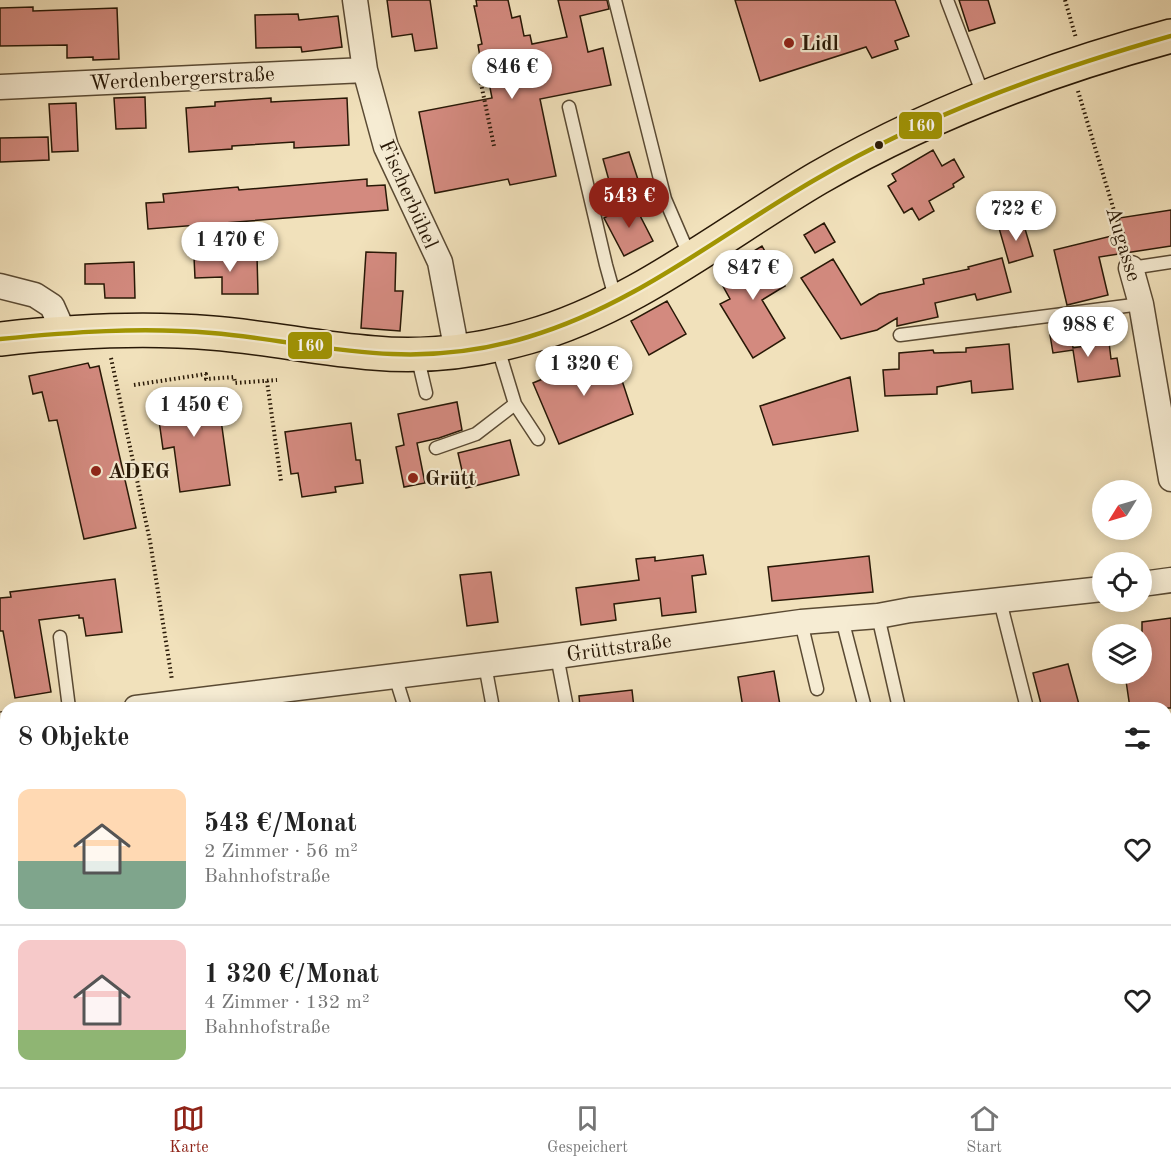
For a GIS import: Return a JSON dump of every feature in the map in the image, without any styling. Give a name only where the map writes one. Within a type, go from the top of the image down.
[{"type":"main road","points":[[0,339],[64,333],[143,330],[209,333],[375,353],[458,352],[497,345],[565,325],[616,301],[855,157],[911,129],[984,97],[1055,71],[1171,36]]},
{"type":"street","name":"Fischerbühel","points":[[355,0],[365,70],[386,147],[440,262],[458,352]]},
{"type":"street","name":"Werdenbergerstraße","points":[[0,87],[365,70]]},
{"type":"street","name":"Augasse","points":[[1131,268],[1142,304],[1171,479]]},
{"type":"street","points":[[0,286],[35,295],[52,306],[64,333]]},
{"type":"street","points":[[1152,583],[1171,580]]},
{"type":"street","name":"Grüttstraße","points":[[185,702],[557,656],[801,622],[878,616],[910,610],[1092,590]]},
{"type":"lane","points":[[615,0],[665,200],[690,258]]},
{"type":"lane","points":[[947,0],[984,97]]},
{"type":"lane","points":[[569,107],[616,301]]},
{"type":"lane","points":[[1131,268],[1171,262]]},
{"type":"lane","points":[[900,335],[1142,304]]},
{"type":"lane","points":[[497,345],[515,405],[538,439]]},
{"type":"lane","points":[[416,354],[426,393]]},
{"type":"lane","points":[[436,448],[476,434],[515,405]]},
{"type":"lane","points":[[1000,601],[1025,702]]},
{"type":"lane","points":[[878,616],[898,702]]},
{"type":"lane","points":[[842,619],[863,702]]},
{"type":"lane","points":[[801,622],[818,689]]},
{"type":"lane","points":[[60,637],[68,702]]},
{"type":"lane","points":[[557,656],[566,702]]},
{"type":"lane","points":[[485,665],[492,702]]},
{"type":"lane","points":[[395,676],[403,702]]},
{"type":"path","points":[[1065,0],[1077,41]]},
{"type":"path","points":[[479,74],[494,146]]},
{"type":"path","name":"Augasse","points":[[1076,82],[1131,268]]},
{"type":"path","points":[[111,357],[150,541],[174,690]]},
{"type":"path","points":[[134,385],[206,374],[207,379],[234,377],[235,383],[278,380]]},
{"type":"path","points":[[267,381],[281,481]]},
{"type":"building","points":[[387,0],[430,0],[437,48],[415,51],[412,34],[392,37]]},
{"type":"building","points":[[476,0],[508,0],[512,18],[520,16],[524,36],[530,35],[532,44],[567,37],[558,0],[607,0],[609,9],[580,16],[588,52],[603,48],[611,85],[540,99],[556,176],[510,185],[508,179],[435,193],[419,112],[492,98],[485,62],[481,63],[478,45],[482,44],[474,6],[477,6]]},
{"type":"building","points":[[735,0],[895,0],[909,36],[895,41],[898,49],[872,58],[866,47],[760,81]]},
{"type":"building","points":[[959,0],[988,0],[995,23],[969,31]]},
{"type":"building","points":[[33,7],[33,11],[117,8],[119,59],[67,58],[67,45],[0,46],[0,8]]},
{"type":"building","points":[[298,14],[299,20],[338,16],[342,47],[302,52],[301,47],[256,48],[255,15]]},
{"type":"building","points":[[145,97],[146,128],[116,129],[114,98]]},
{"type":"building","points":[[271,98],[271,102],[347,98],[349,145],[294,148],[294,142],[232,146],[232,149],[189,152],[186,108],[215,106],[215,102]]},
{"type":"building","points":[[76,103],[78,151],[52,152],[49,104]]},
{"type":"building","points":[[48,137],[49,160],[0,162],[0,138]]},
{"type":"building","points":[[933,150],[942,166],[954,159],[964,177],[953,184],[954,187],[929,201],[934,211],[919,220],[912,208],[904,213],[888,186],[896,181],[892,174]]},
{"type":"building","points":[[629,152],[643,195],[615,202],[603,159]]},
{"type":"building","points":[[367,179],[367,186],[385,185],[388,210],[148,229],[146,203],[164,202],[163,194]]},
{"type":"building","points":[[633,202],[653,241],[624,256],[604,218]]},
{"type":"building","points":[[1171,210],[1171,246],[1099,257],[1108,295],[1067,305],[1054,250],[1124,233],[1119,218]]},
{"type":"building","points":[[1023,222],[1033,256],[1009,263],[999,228]]},
{"type":"building","points":[[824,223],[835,242],[815,253],[804,235]]},
{"type":"building","points":[[762,246],[785,286],[762,300],[785,338],[753,358],[720,304],[730,299],[719,279],[729,273],[726,268]]},
{"type":"building","points":[[366,252],[396,253],[395,291],[403,291],[400,331],[361,328]]},
{"type":"building","points":[[257,256],[258,294],[222,294],[222,277],[195,278],[194,257]]},
{"type":"building","points":[[1002,258],[1011,292],[977,300],[975,294],[935,303],[938,317],[897,326],[897,318],[877,330],[841,339],[801,278],[833,259],[861,305],[879,294],[924,284],[923,279],[969,269],[968,267]]},
{"type":"building","points":[[134,262],[135,298],[105,298],[104,284],[85,284],[85,264]]},
{"type":"building","points":[[667,301],[686,334],[649,355],[631,321]]},
{"type":"building","points":[[1071,332],[1073,348],[1109,342],[1111,359],[1117,358],[1120,376],[1078,382],[1073,350],[1053,353],[1050,335]]},
{"type":"building","points":[[1009,344],[1013,389],[972,393],[971,381],[937,387],[937,394],[885,396],[883,370],[899,369],[899,353],[933,350],[934,353],[966,352],[966,348]]},
{"type":"building","points":[[612,350],[633,414],[559,444],[533,383]]},
{"type":"building","name":"ADEG","points":[[88,363],[90,368],[99,366],[136,528],[84,539],[57,420],[49,421],[42,392],[33,394],[29,376]]},
{"type":"building","points":[[850,377],[858,431],[773,445],[760,406]]},
{"type":"building","points":[[183,388],[184,395],[217,391],[230,485],[180,492],[174,447],[163,449],[155,392]]},
{"type":"building","points":[[457,402],[462,430],[417,443],[425,483],[404,487],[396,447],[404,445],[398,414]]},
{"type":"building","points":[[351,423],[356,460],[360,460],[363,483],[335,487],[336,492],[302,497],[298,473],[291,474],[285,432]]},
{"type":"building","points":[[510,440],[519,475],[466,488],[458,453]]},
{"type":"building","points":[[703,555],[706,574],[692,576],[696,612],[662,616],[660,598],[614,604],[616,620],[581,625],[576,588],[639,580],[636,559],[655,557],[655,561]]},
{"type":"building","points":[[869,556],[873,592],[772,601],[768,567]]},
{"type":"building","points":[[491,572],[498,622],[467,626],[460,575]]},
{"type":"building","points":[[115,579],[122,632],[86,636],[83,618],[79,618],[79,615],[39,620],[51,692],[15,698],[3,631],[0,631],[0,598],[11,597],[10,592]]},
{"type":"building","points":[[1171,618],[1171,702],[1129,702],[1126,684],[1152,684],[1152,624],[1142,624],[1142,622]]},
{"type":"building","points":[[1068,664],[1078,702],[1040,702],[1033,673]]},
{"type":"building","points":[[774,671],[779,702],[742,702],[738,677]]},
{"type":"building","points":[[632,690],[633,702],[580,702],[579,696]]},
{"type":"transit line","name":"160","points":[[0,339],[53,334],[159,330],[235,335],[347,351],[409,354],[461,351],[512,342],[568,323],[642,287],[782,199],[902,134],[1034,79],[1171,36]]},
{"type":"place","name":"Lidl","points":[[789,43]]},
{"type":"place","name":"ADEG","points":[[96,471]]},
{"type":"place","name":"Grütt","points":[[413,478]]}]
